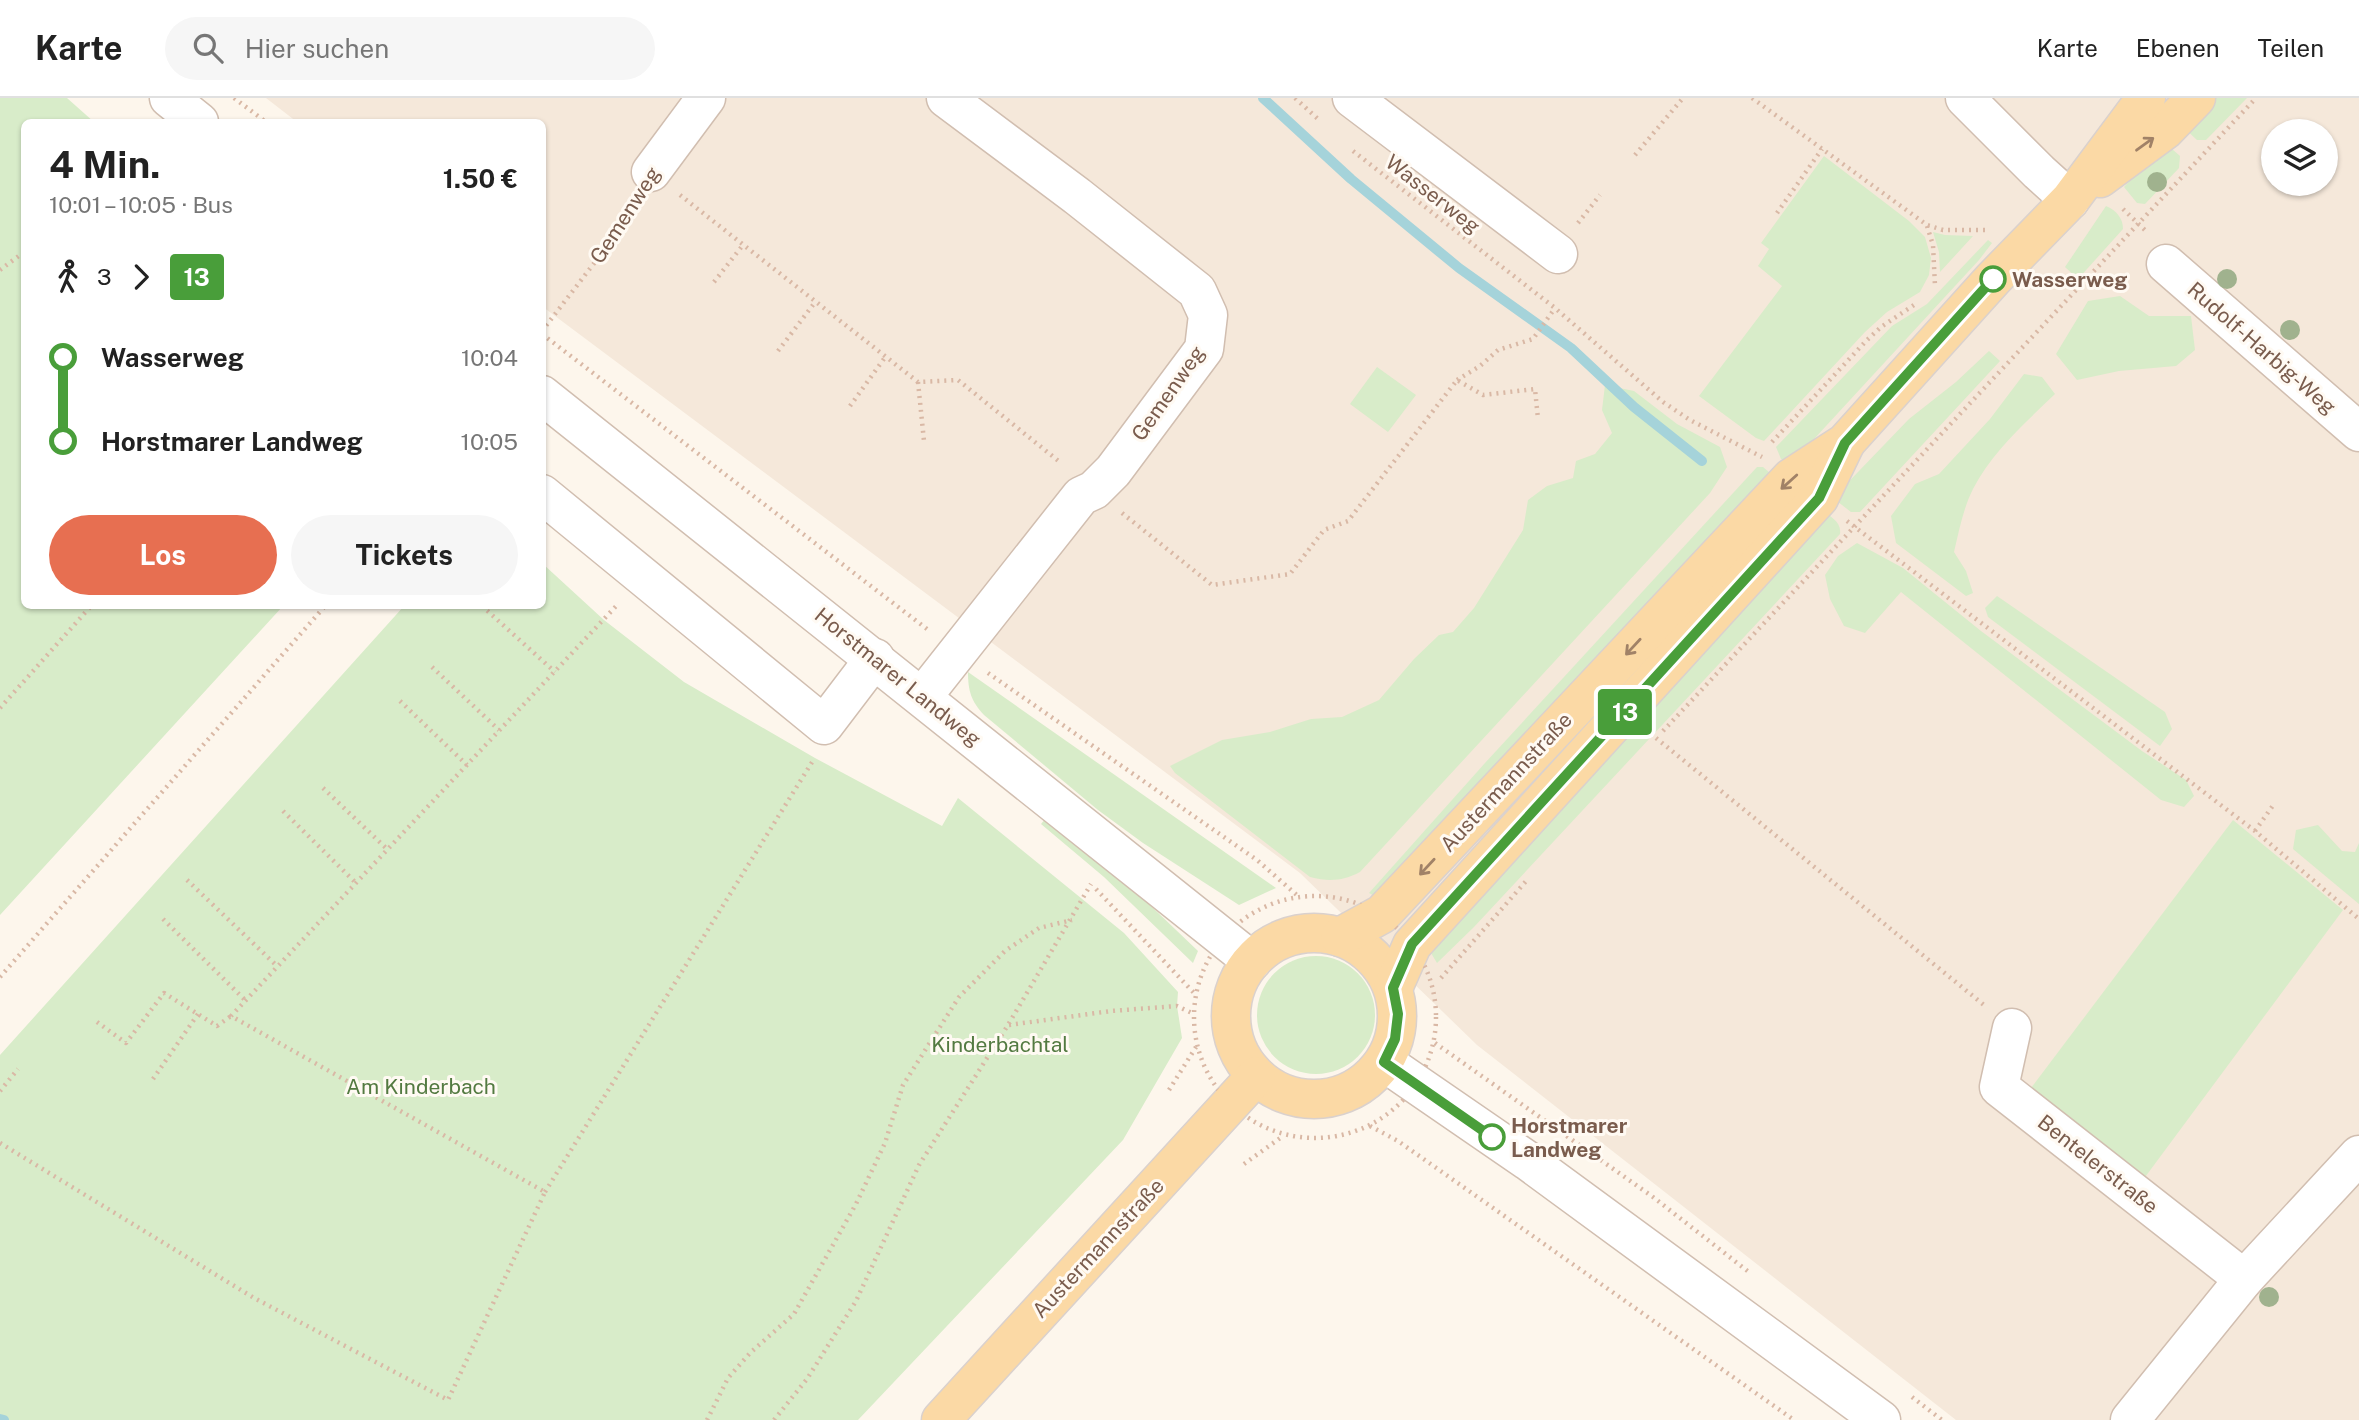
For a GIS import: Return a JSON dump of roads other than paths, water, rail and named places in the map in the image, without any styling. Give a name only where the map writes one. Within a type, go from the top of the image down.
[{"type":"main road","name":"Austermannstraße","points":[[1393,988],[1412,944],[1805,488],[1993,279],[2070,200],[2146,98]]},
{"type":"main road","name":"Austermannstraße","points":[[2070,200],[2165,130],[2196,98]]},
{"type":"main road","name":"Austermannstraße","points":[[1340,937],[1382,914],[1805,488]]},
{"type":"main road","name":"Austermannstraße","points":[[1316,932],[1340,937],[1363,948],[1382,966],[1393,988],[1398,1014],[1395,1039],[1384,1062],[1357,1087],[1347,1093],[1323,1099],[1298,1098],[1276,1090],[1256,1076],[1241,1056],[1232,1032],[1231,1006],[1238,982],[1252,961],[1270,944],[1292,935],[1316,932]]},
{"type":"main road","name":"Austermannstraße","points":[[941,1420],[1256,1076]]},
{"type":"street","name":"Gemenweg","points":[[651,172],[706,98]]},
{"type":"street","name":"Gemenweg","points":[[923,696],[1081,496],[1094,490],[1113,471],[1204,349],[1208,315],[1198,291],[946,98]]},
{"type":"street","points":[[1352,98],[1559,254]]},
{"type":"street","points":[[1965,98],[2070,200]]},
{"type":"street","name":"Rudolf-Harbig-Weg","points":[[2166,264],[2359,432]]},
{"type":"street","name":"Horstmarer Landweg","points":[[546,397],[1252,961]]},
{"type":"street","points":[[546,497],[824,725],[875,658]]},
{"type":"street","name":"Bentelerstraße","points":[[2012,1028],[1999,1087],[2244,1279]]},
{"type":"street","points":[[1384,1062],[1528,1161],[1881,1420]]},
{"type":"street","points":[[2130,1420],[2244,1279],[2359,1155]]},
{"type":"waterway","points":[[1263,98],[1351,179],[1459,268],[1571,348],[1634,407],[1702,461]]},
{"type":"waterway","points":[[0,1419],[4,1420]]},
{"type":"place","name":"Wasserweg","points":[[1993,279]]},
{"type":"place","name":"Horstmarer Landweg","points":[[1492,1137]]},
{"type":"park label","name":"Kinderbachtal","points":[[1000,1044]]},
{"type":"park label","name":"Am Kinderbach","points":[[421,1086]]}]
